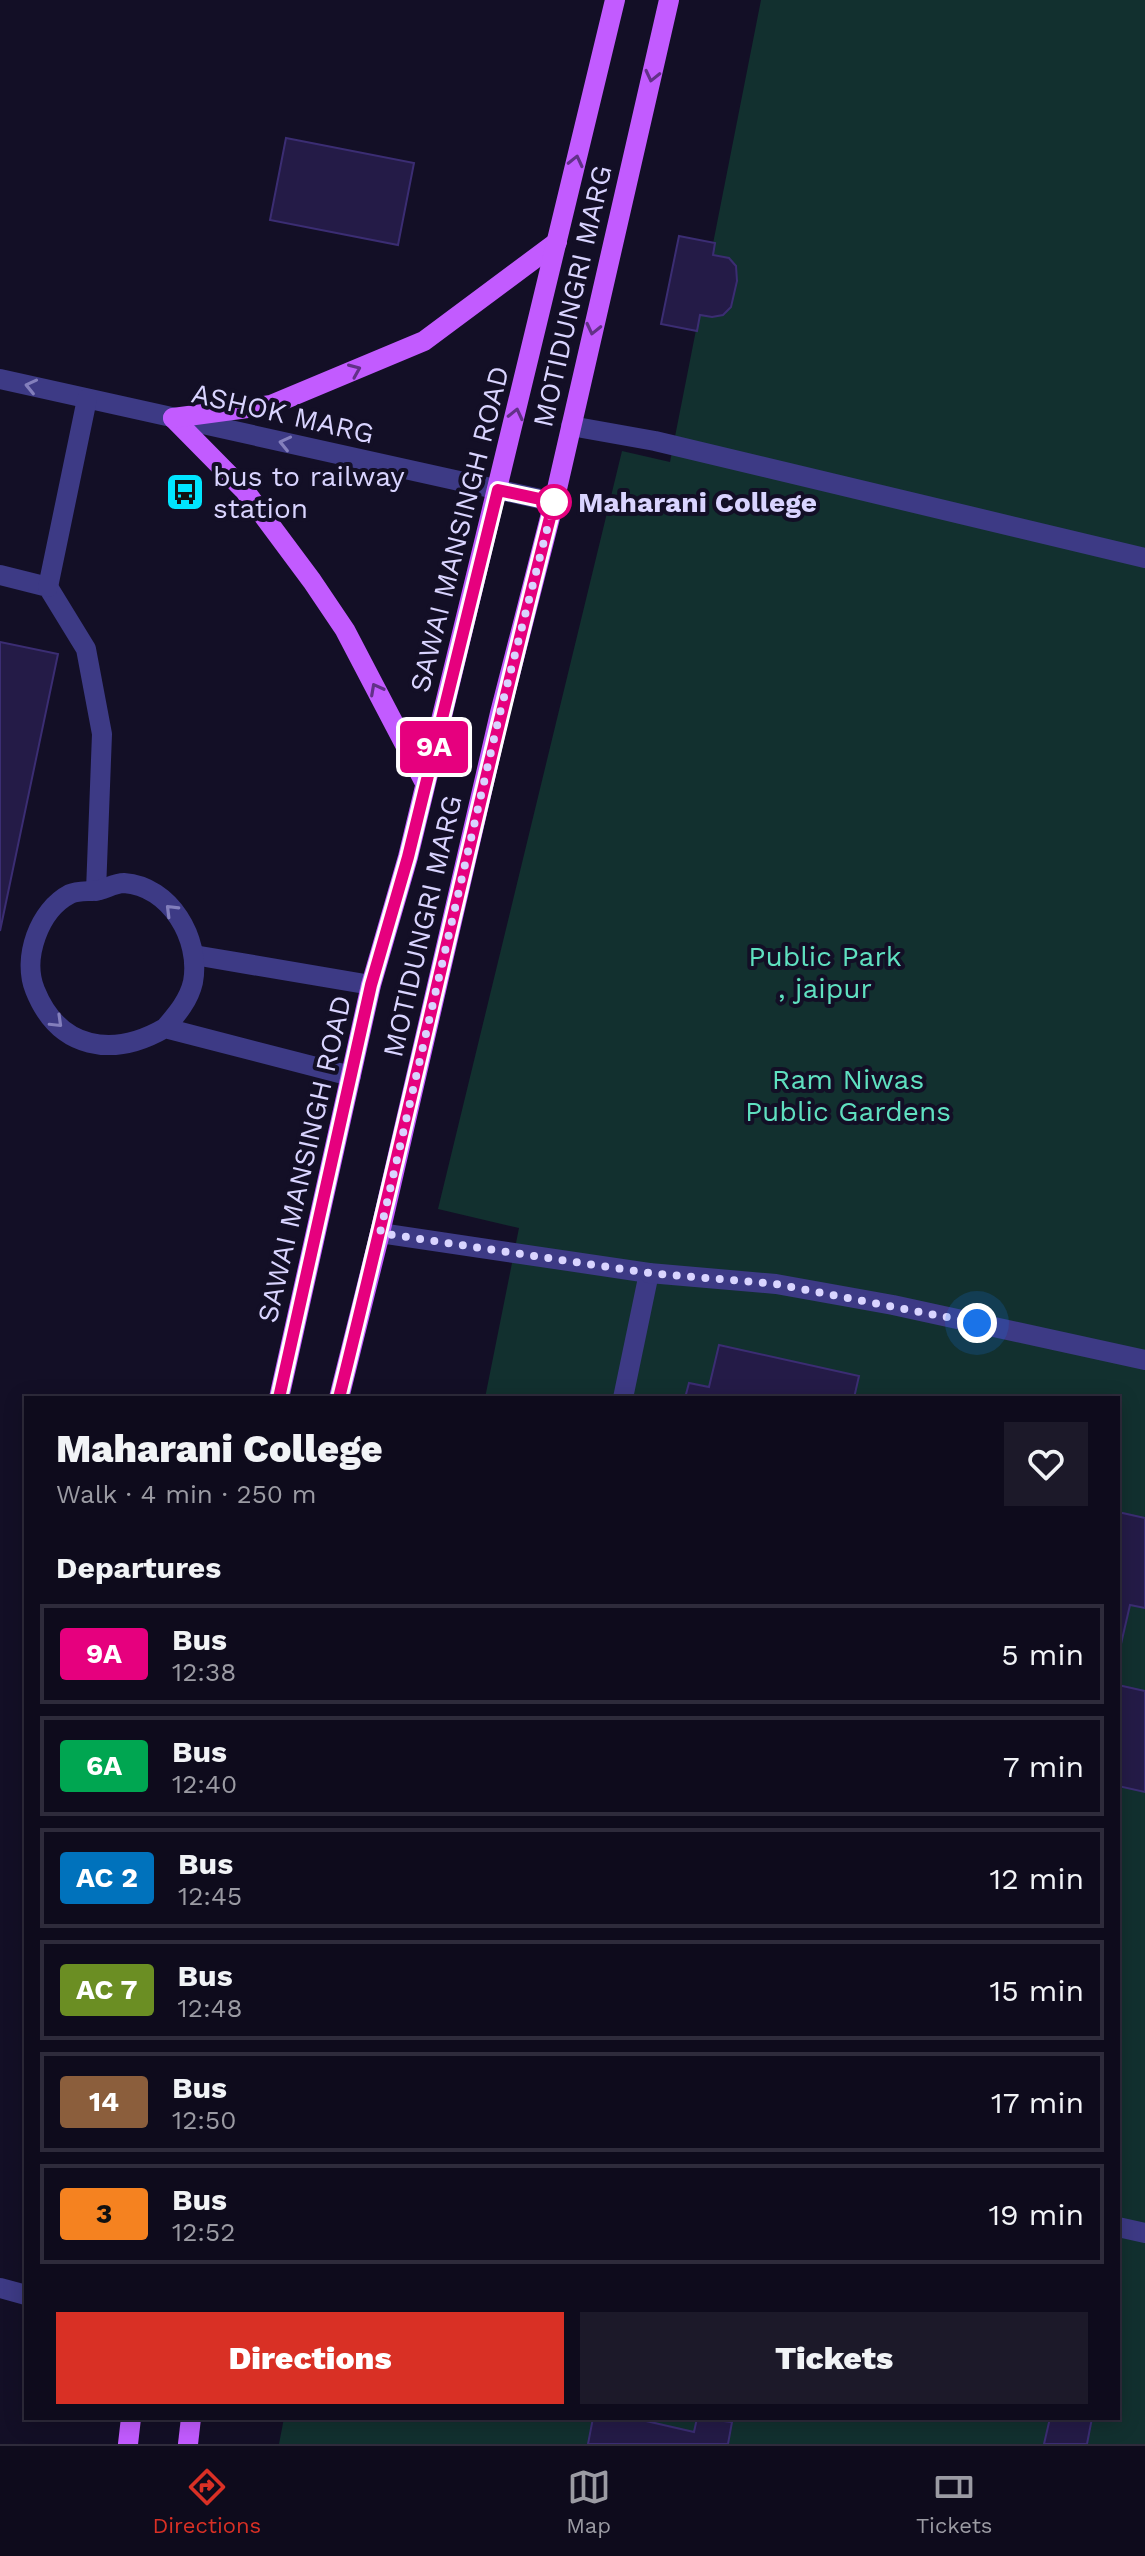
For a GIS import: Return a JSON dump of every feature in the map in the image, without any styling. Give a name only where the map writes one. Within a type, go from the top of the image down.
[{"type":"main road","name":"SAWAI MANSINGH ROAD","points":[[279,1396],[371,985],[408,857],[615,0]]},
{"type":"main road","name":"MOTIDUNGRI MARG","points":[[339,1396],[500,713],[554,502],[669,0]]},
{"type":"main road","points":[[173,418],[271,405],[424,341],[557,242]]},
{"type":"main road","points":[[173,418],[245,491],[312,581],[345,630],[425,783]]},
{"type":"main road","points":[[128,2444],[131,2420]]},
{"type":"main road","points":[[188,2444],[191,2420]]},
{"type":"street","name":"ASHOK MARG","points":[[0,379],[554,502]]},
{"type":"street","points":[[87,399],[48,587],[86,649],[102,734],[96,891]]},
{"type":"street","points":[[571,426],[655,441],[1145,558]]},
{"type":"street","points":[[0,575],[48,587]]},
{"type":"street","points":[[123,883],[149,891],[171,906],[186,927],[194,955],[193,982],[183,1007],[165,1028],[142,1041],[115,1046],[87,1043],[63,1030],[44,1010],[33,986],[30,960],[36,933],[51,911],[71,894],[123,883]]},
{"type":"street","points":[[194,955],[371,985]]},
{"type":"street","points":[[165,1028],[351,1076]]},
{"type":"street","points":[[380,1233],[649,1273],[776,1284],[893,1305],[1145,1360]]},
{"type":"street","points":[[623,1396],[649,1273]]},
{"type":"street","points":[[1120,2227],[1145,2233]]},
{"type":"street","points":[[0,2288],[24,2294]]},
{"type":"green space","name":"Ram Niwas Public Gardens","points":[[761,0],[1145,0],[1145,2444],[279,2444],[284,2420],[1120,2420],[1120,1396],[485,1396],[519,1228],[438,1209],[622,451],[670,462]]},
{"type":"building","points":[[286,138],[414,163],[398,245],[270,220]]},
{"type":"building","points":[[679,236],[715,243],[713,255],[729,258],[736,266],[737,281],[731,307],[723,315],[700,315],[697,331],[661,324]]},
{"type":"building","points":[[0,642],[58,654],[0,931]]},
{"type":"building","points":[[719,1345],[859,1376],[854,1396],[686,1396],[689,1383],[709,1387]]},
{"type":"building","points":[[1120,1512],[1145,1518],[1145,1608],[1130,1605],[1120,1648]]},
{"type":"building","points":[[1120,1685],[1145,1691],[1145,1792],[1120,1786]]},
{"type":"building","points":[[593,2420],[642,2420],[694,2432],[697,2420],[732,2422],[728,2444],[588,2444]]},
{"type":"building","points":[[1050,2420],[1092,2420],[1087,2444],[1044,2444]]},
{"type":"bus line","name":"9A","points":[[279,1396],[371,985],[408,857],[498,490],[554,502],[500,713],[339,1396]]},
{"type":"place","name":"bus to railway station","points":[[185,492]]},
{"type":"place","name":"Maharani College","points":[[554,502]]},
{"type":"route","points":[[554,502],[500,713],[380,1233],[649,1273],[776,1284],[977,1323]]},
{"type":"park label","name":"Public Park , jaipur","points":[[825,972]]}]
